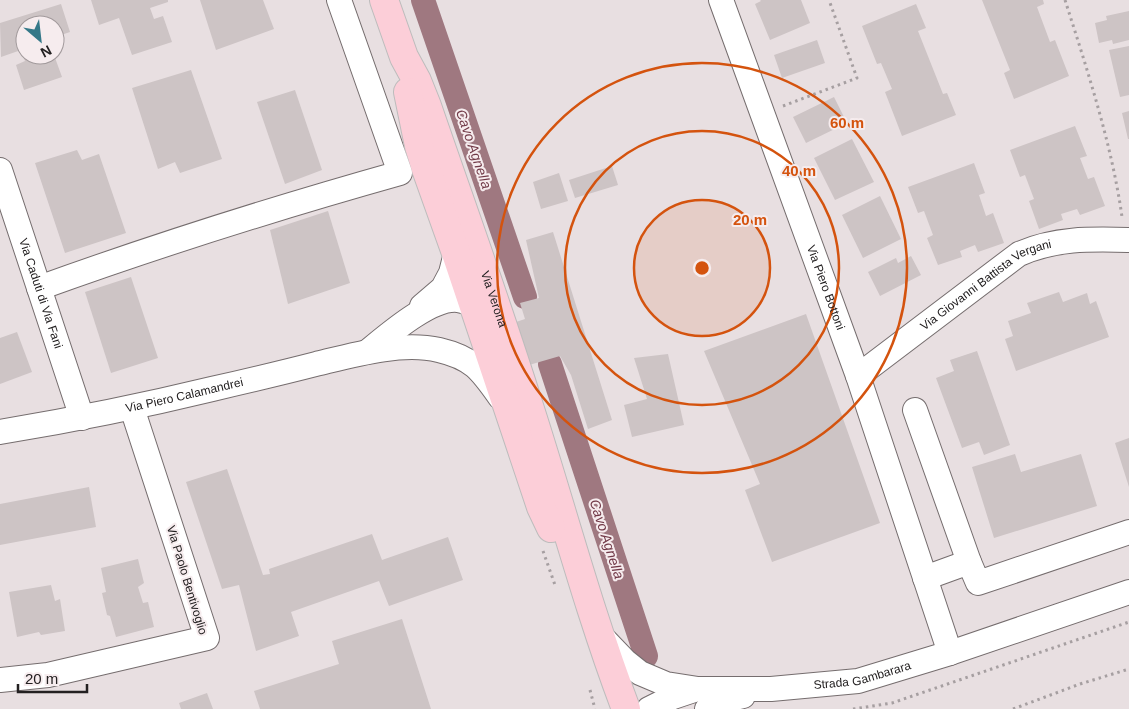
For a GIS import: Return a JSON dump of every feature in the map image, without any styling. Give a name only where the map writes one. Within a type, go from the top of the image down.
[{"type":"main road","name":"Via Verona","points":[[384,0],[404,58],[417,81],[439,140],[504,329],[546,458],[581,579],[601,636],[618,696],[626,709]]},
{"type":"main road","name":"Via Verona","points":[[404,58],[409,101],[419,146],[481,318],[541,506],[555,536],[581,579]]},
{"type":"street","points":[[39,288],[124,257],[265,211],[400,173],[339,0]]},
{"type":"street","name":"Via Piero Bottoni","points":[[721,0],[858,376],[950,653]]},
{"type":"street","name":"Via Verona","points":[[439,140],[442,166],[450,202],[486,308],[481,318],[495,334],[523,419],[534,443],[546,458]]},
{"type":"street","name":"Via Caduti di Via Fani","points":[[0,170],[82,418]]},
{"type":"street","name":"Via Giovanni Battista Vergani","points":[[858,376],[1019,254],[1034,247],[1126,232]]},
{"type":"street","name":"Via Piero Calamandrei","points":[[368,352],[443,288],[451,273],[456,253]]},
{"type":"street","name":"Via Piero Calamandrei","points":[[403,323],[438,303],[460,300],[481,318],[465,340],[452,343],[438,350]]},
{"type":"street","name":"Via Piero Calamandrei","points":[[0,432],[132,408],[368,352],[413,348],[438,350],[470,361],[487,378],[509,410]]},
{"type":"street","name":"Via Paolo Bentivoglio","points":[[0,680],[48,674],[207,638],[132,408]]},
{"type":"street","points":[[914,410],[978,583],[1129,532]]},
{"type":"street","points":[[925,578],[969,562]]},
{"type":"street","name":"Strada Gambarara","points":[[649,709],[673,696],[703,699],[731,698],[771,689],[858,681],[950,653],[1129,592]]},
{"type":"street","points":[[601,636],[625,662],[640,673],[703,699]]},
{"type":"path","points":[[762,114],[857,78],[829,0]]},
{"type":"path","points":[[1065,0],[1084,60],[1116,178],[1126,232]]},
{"type":"path","points":[[853,709],[892,703],[1129,622]]},
{"type":"path","points":[[1013,709],[1080,684],[1129,669]]},
{"type":"building","points":[[91,0],[168,0],[168,2],[150,8],[154,19],[163,16],[172,42],[132,55],[119,18],[99,25]]},
{"type":"building","points":[[200,0],[263,0],[274,29],[216,50]]},
{"type":"building","points":[[760,0],[801,0],[810,23],[770,40],[755,4]]},
{"type":"building","points":[[982,0],[1043,0],[1044,4],[1037,7],[1050,42],[1055,40],[1069,76],[1014,99],[1004,73],[1010,70]]},
{"type":"building","points":[[61,4],[65,15],[26,15]]},
{"type":"building","points":[[916,4],[926,28],[918,31],[943,94],[947,93],[956,115],[902,136],[885,92],[892,89],[881,63],[877,64],[862,26]]},
{"type":"building","points":[[1129,11],[1129,40],[1113,44],[1112,40],[1099,43],[1095,23],[1107,20],[1106,16]]},
{"type":"building","points":[[65,16],[70,32],[65,34]]},
{"type":"building","points":[[15,18],[15,52],[1,57],[0,23]]},
{"type":"building","points":[[817,40],[825,63],[782,78],[774,55]]},
{"type":"building","points":[[1129,46],[1129,95],[1120,97],[1109,50]]},
{"type":"building","points":[[16,65],[58,65],[62,77],[24,90]]},
{"type":"building","points":[[191,70],[222,159],[180,173],[175,162],[158,169],[132,88]]},
{"type":"building","points":[[295,90],[322,170],[285,184],[257,102]]},
{"type":"building","points":[[834,97],[847,123],[806,143],[793,117]]},
{"type":"building","points":[[1129,111],[1129,139],[1128,139],[1122,113]]},
{"type":"building","points":[[1075,126],[1087,156],[1080,158],[1088,179],[1094,177],[1105,206],[1080,215],[1077,209],[1061,214],[1063,220],[1039,229],[1029,201],[1034,199],[1025,175],[1020,177],[1010,150]]},
{"type":"building","points":[[852,139],[874,182],[835,200],[814,158]]},
{"type":"building","points":[[77,150],[82,160],[99,154],[126,233],[65,253],[35,163]]},
{"type":"building","points":[[974,163],[985,193],[979,195],[986,216],[993,213],[1004,243],[978,252],[975,245],[960,251],[962,257],[938,265],[927,238],[933,235],[924,211],[918,213],[908,187]]},
{"type":"building","points":[[612,166],[618,185],[575,198],[569,180]]},
{"type":"building","points":[[559,173],[568,201],[541,209],[533,182]]},
{"type":"building","points":[[880,196],[901,239],[863,258],[842,215]]},
{"type":"building","points":[[328,211],[350,283],[288,304],[270,230]]},
{"type":"building","points":[[553,232],[612,420],[588,429],[571,375],[560,356],[529,365],[513,323],[525,319],[520,303],[539,298],[526,240]]},
{"type":"building","points":[[911,256],[921,275],[880,296],[868,272],[896,258],[898,263]]},
{"type":"building","points":[[131,277],[158,358],[111,373],[85,292]]},
{"type":"building","points":[[1059,292],[1063,302],[1087,293],[1090,304],[1096,301],[1109,337],[1016,371],[1005,339],[1013,336],[1008,321],[1031,313],[1027,303]]},
{"type":"building","points":[[806,314],[880,523],[772,562],[745,490],[760,484],[704,351]]},
{"type":"building","points":[[17,332],[32,372],[0,384],[0,338]]},
{"type":"building","points":[[977,351],[1010,445],[984,455],[979,442],[962,448],[936,378],[954,371],[950,360]]},
{"type":"building","points":[[668,354],[684,425],[632,437],[624,405],[647,399],[634,358]]},
{"type":"building","points":[[1129,438],[1129,487],[1115,443]]},
{"type":"building","points":[[1015,454],[1021,472],[1081,454],[1097,506],[994,538],[972,467]]},
{"type":"building","points":[[227,469],[263,575],[270,574],[269,569],[372,534],[382,560],[448,537],[463,580],[389,606],[379,581],[291,612],[299,636],[256,651],[239,585],[222,589],[186,482]]},
{"type":"building","points":[[89,487],[96,527],[0,545],[0,504]]},
{"type":"building","points":[[138,559],[144,583],[138,587],[143,603],[148,602],[154,627],[116,637],[110,616],[107,615],[102,593],[106,592],[101,568]]},
{"type":"building","points":[[51,585],[55,601],[60,599],[65,631],[41,635],[39,632],[17,637],[9,592]]},
{"type":"building","points":[[402,619],[431,709],[260,709],[254,691],[339,664],[332,641]]},
{"type":"building","points":[[207,693],[213,709],[181,709],[179,703]]},
{"type":"waterway","name":"Cavo Agnella","points":[[423,0],[525,297]]},
{"type":"waterway","name":"Cavo Agnella","points":[[550,364],[646,656]]}]
